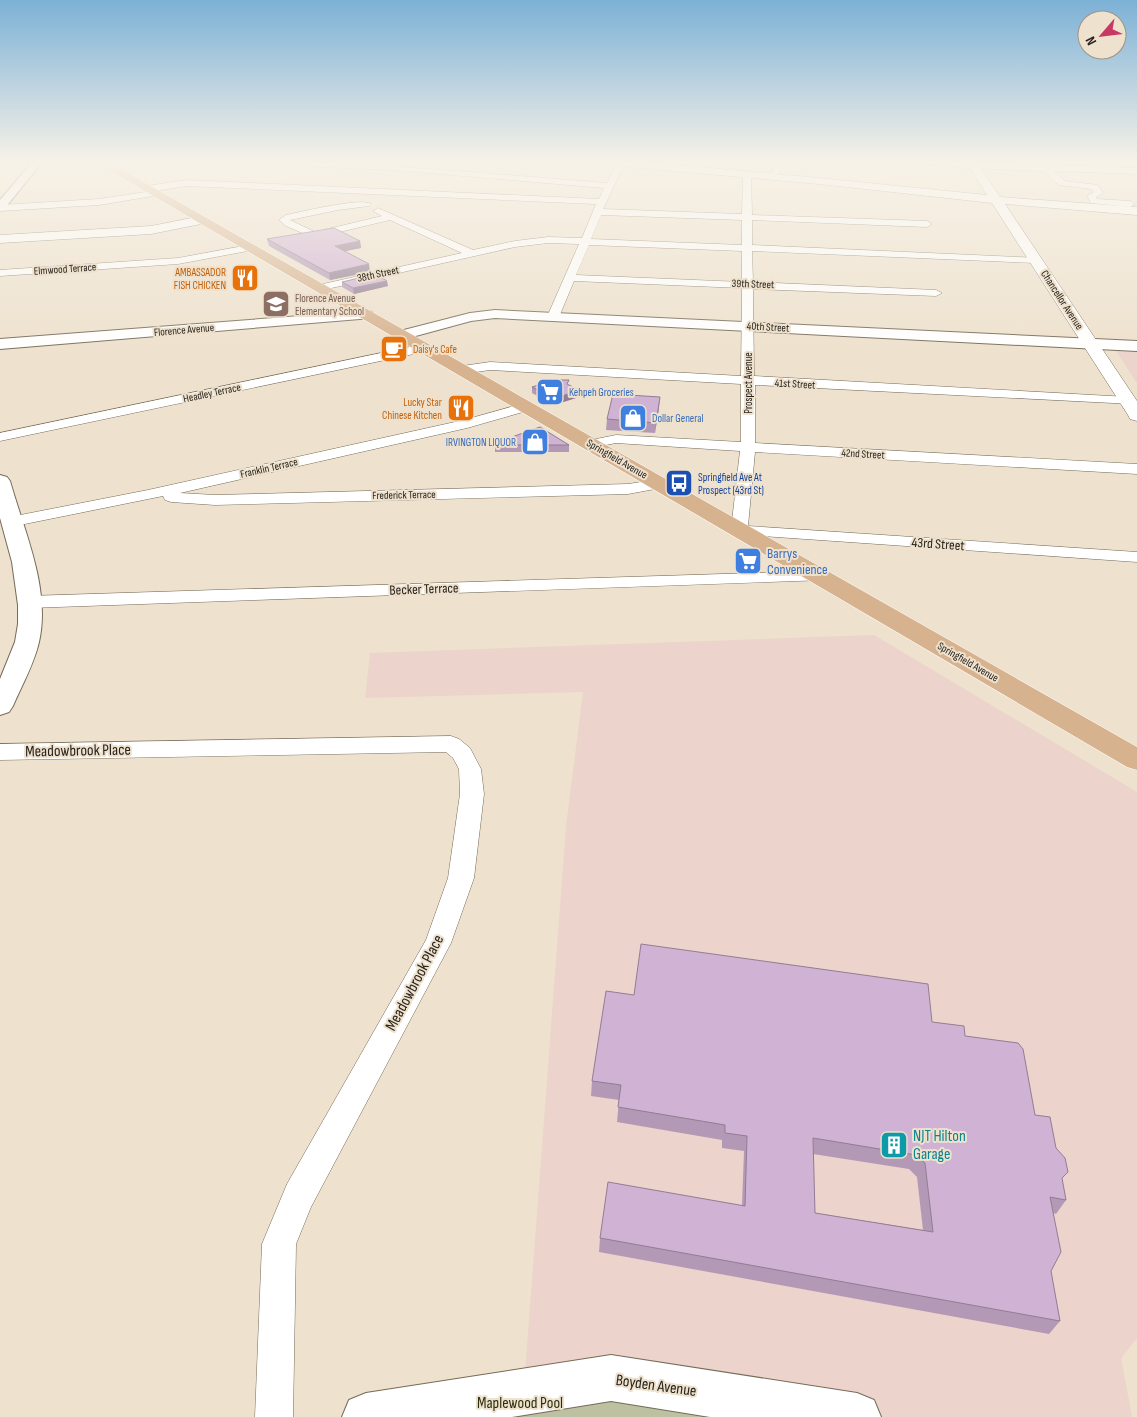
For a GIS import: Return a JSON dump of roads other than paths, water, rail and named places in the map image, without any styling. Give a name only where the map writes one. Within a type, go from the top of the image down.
[{"type":"main road","points":[[0,239],[151,230],[171,226]]},
{"type":"main road","name":"Springfield Avenue","points":[[212,226],[1137,760]]},
{"type":"main road","name":"Chancellor Avenue","points":[[1014,226],[1132,408]]},
{"type":"street","points":[[294,226],[314,235],[351,226]]},
{"type":"street","points":[[411,226],[471,253]]},
{"type":"street","points":[[553,317],[592,226]]},
{"type":"street","name":"Prospect Avenue","points":[[740,530],[748,448],[747,226]]},
{"type":"street","name":"38th Street","points":[[318,288],[471,253],[535,241],[1036,260]]},
{"type":"street","name":"Elmwood Terrace","points":[[0,273],[184,261],[249,248]]},
{"type":"street","name":"39th Street","points":[[570,278],[936,293]]},
{"type":"street","name":"Florence Avenue","points":[[0,344],[367,315]]},
{"type":"street","name":"40th Street","points":[[401,335],[484,315],[748,326],[1137,346]]},
{"type":"street","name":"Headley Terrace","points":[[0,437],[424,348]]},
{"type":"street","name":"41st Street","points":[[462,370],[490,366],[1132,408]]},
{"type":"street","name":"Franklin Terrace","points":[[6,517],[148,495],[467,424],[525,407]]},
{"type":"street","name":"42nd Street","points":[[591,444],[616,439],[1137,469]]},
{"type":"street","points":[[0,481],[6,517],[27,582],[29,602],[27,642],[0,706]]},
{"type":"street","name":"Frederick Terrace","points":[[148,495],[215,500],[628,490],[660,484]]},
{"type":"street","name":"43rd Street","points":[[740,530],[1137,558]]},
{"type":"street","name":"Becker Terrace","points":[[29,602],[819,576]]},
{"type":"street","name":"Meadowbrook Place","points":[[0,752],[451,744],[462,753],[470,768],[472,794],[461,878],[438,943],[299,1196],[279,1244],[274,1417]]},
{"type":"street","name":"Boyden Avenue","points":[[366,1417],[611,1378],[857,1417]]},
{"type":"place","name":"AMBASSADOR FISH CHICKEN","points":[[245,278]]},
{"type":"place","name":"Florence Avenue Elementary School","points":[[276,304]]},
{"type":"place","name":"Daisy's Cafe","points":[[394,349]]},
{"type":"place","name":"Kehpeh Groceries","points":[[550,392]]},
{"type":"place","name":"Lucky Star Chinese Kitchen","points":[[461,408]]},
{"type":"place","name":"Dollar General","points":[[633,418]]},
{"type":"place","name":"IRVINGTON LIQUOR","points":[[535,442]]},
{"type":"place","name":"Springfield Ave At Prospect (43rd St)","points":[[679,483]]},
{"type":"place","name":"Barrys Convenience","points":[[748,561]]},
{"type":"place","name":"NJT Hilton Garage","points":[[894,1145]]},
{"type":"park label","name":"Maplewood Pool","points":[[520,1403]]}]
